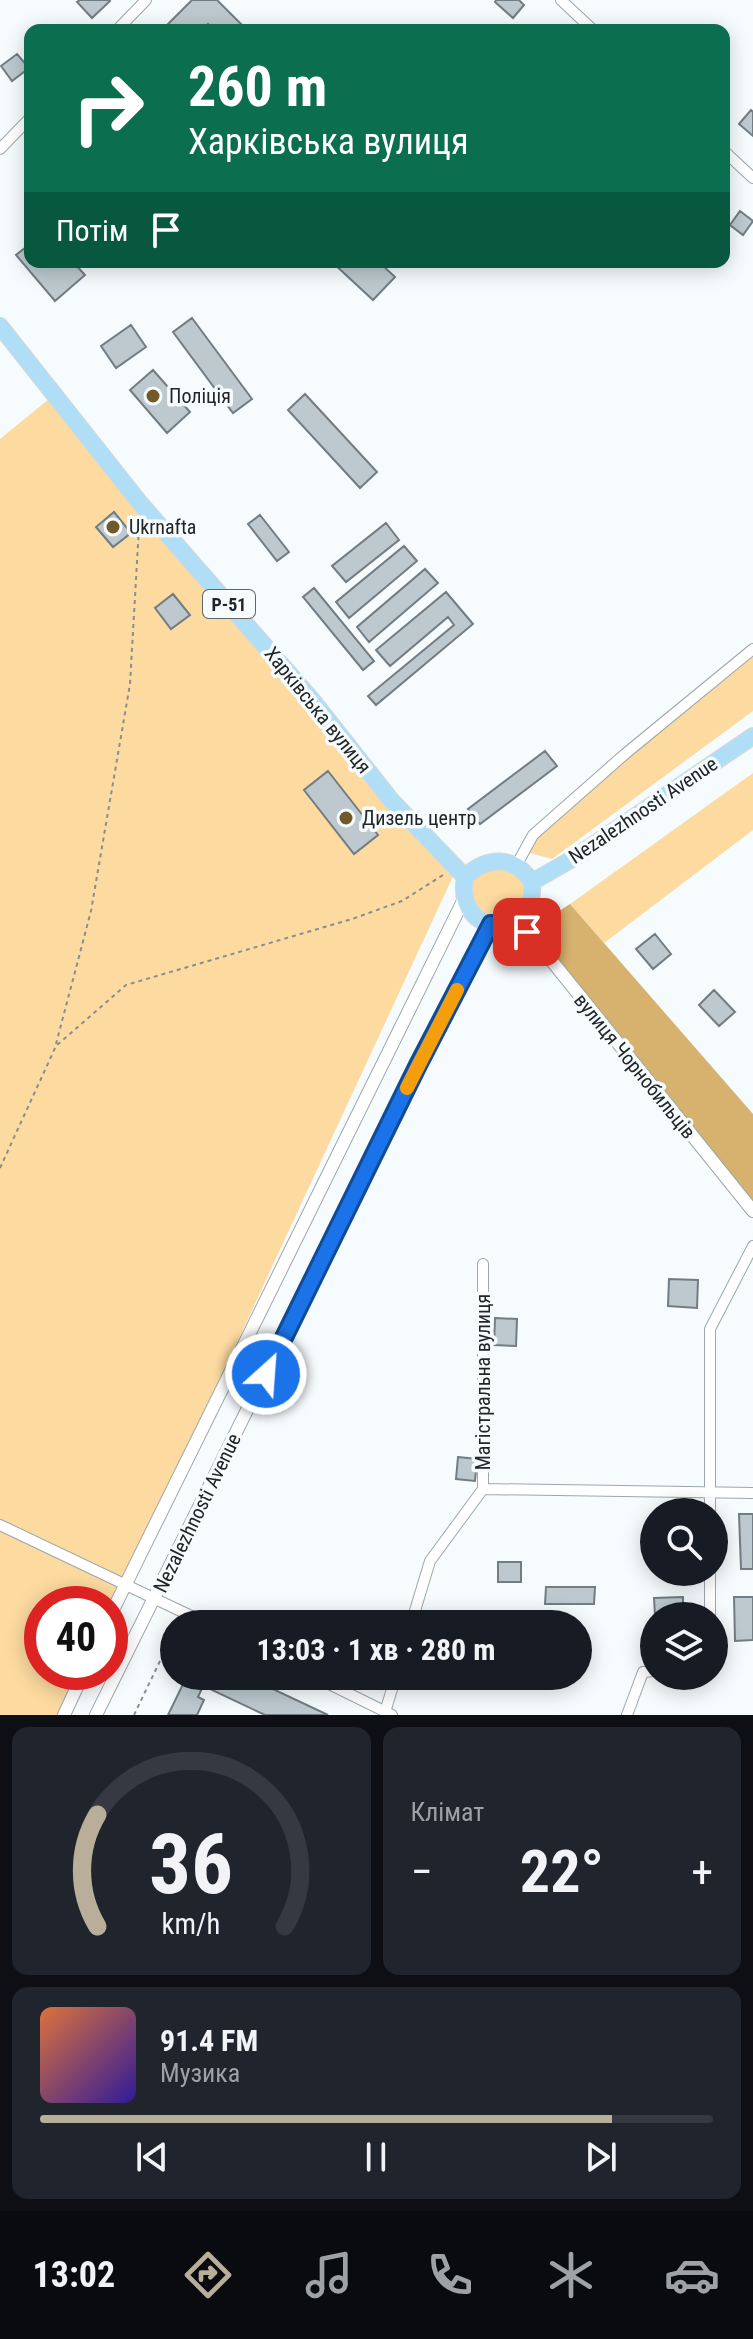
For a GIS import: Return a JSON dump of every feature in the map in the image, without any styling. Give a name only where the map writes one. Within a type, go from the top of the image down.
[{"type":"main road","name":"Харківська вулиця","points":[[0,326],[140,503],[313,701],[391,800],[459,872]]},
{"type":"main road","name":"Nezalezhnosti Avenue","points":[[532,882],[574,858],[751,740]]},
{"type":"main road","points":[[496,860],[516,866],[532,882],[533,894],[529,906],[518,919],[507,925],[491,924],[472,915],[464,899],[459,872],[496,860]]},
{"type":"street","points":[[561,0],[587,24]]},
{"type":"street","points":[[122,24],[139,2]]},
{"type":"street","points":[[0,149],[24,124]]},
{"type":"street","points":[[730,157],[753,178]]},
{"type":"street","points":[[516,866],[533,835],[625,754],[753,649]]},
{"type":"street","name":"Nezalezhnosti Avenue","points":[[125,1584],[464,899]]},
{"type":"street","name":"вулиця Чорнобильців","points":[[518,919],[753,1211]]},
{"type":"street","name":"Nezalezhnosti Avenue","points":[[96,1715],[491,924]]},
{"type":"street","points":[[710,1498],[710,1329],[753,1246]]},
{"type":"street","name":"Магістральна вулиця","points":[[415,1610],[430,1561],[483,1489],[483,1264]]},
{"type":"street","points":[[483,1489],[753,1493]]},
{"type":"street","points":[[0,1525],[179,1610]]},
{"type":"street","points":[[627,1715],[640,1680]]},
{"type":"street","points":[[64,1715],[76,1690]]},
{"type":"street","points":[[341,1690],[388,1714],[393,1690]]},
{"type":"path","points":[[0,1168],[56,1046],[91,911],[130,684],[140,503]]},
{"type":"path","points":[[56,1046],[126,985],[352,919],[402,901],[459,872]]},
{"type":"path","points":[[134,1715],[160,1661]]},
{"type":"shaded area","points":[[55,394],[456,870],[125,1584],[24,1586],[24,1690],[74,1690],[62,1715],[0,1715],[0,439]]},
{"type":"shaded area","points":[[753,649],[753,711],[552,859],[523,851],[533,835]]},
{"type":"shaded area","points":[[753,773],[753,830],[604,943],[570,904]]},
{"type":"shaded area","points":[[496,860],[532,882],[518,919],[481,921],[465,877]]},
{"type":"shaded area","points":[[570,904],[753,1114],[753,1211],[527,932]]},
{"type":"building","points":[[192,0],[217,0],[241,24],[208,24],[168,24]]},
{"type":"building","points":[[496,0],[519,0],[524,5],[513,18]]},
{"type":"building","points":[[110,1],[92,18],[77,2]]},
{"type":"building","points":[[17,54],[24,62],[24,72],[12,81],[1,66]]},
{"type":"building","points":[[751,110],[753,112],[753,136],[739,124]]},
{"type":"building","points":[[740,211],[753,221],[743,235],[730,225]]},
{"type":"building","points":[[24,249],[24,264],[16,255]]},
{"type":"building","points":[[27,268],[79,268],[85,275],[55,301]]},
{"type":"building","points":[[338,268],[385,268],[395,277],[373,300]]},
{"type":"building","points":[[192,318],[252,399],[233,413],[173,332]]},
{"type":"building","points":[[131,325],[146,347],[116,368],[101,346]]},
{"type":"building","points":[[153,370],[190,412],[167,433],[130,390]]},
{"type":"building","points":[[305,394],[377,472],[360,488],[288,410]]},
{"type":"building","points":[[114,512],[131,533],[113,547],[96,527]]},
{"type":"building","points":[[260,515],[289,552],[277,561],[248,524]]},
{"type":"building","points":[[386,523],[399,540],[346,582],[332,566]]},
{"type":"building","points":[[404,546],[417,561],[349,618],[336,602]]},
{"type":"building","points":[[425,569],[438,583],[369,642],[357,627]]},
{"type":"building","points":[[314,588],[374,661],[363,670],[303,597]]},
{"type":"building","points":[[446,592],[473,624],[376,705],[368,696],[454,625],[448,617],[390,666],[376,650]]},
{"type":"building","points":[[173,594],[190,615],[171,629],[155,608]]},
{"type":"building","points":[[545,751],[557,766],[480,824],[468,809]]},
{"type":"building","points":[[328,771],[378,835],[354,854],[304,790]]},
{"type":"building","points":[[655,934],[671,954],[653,969],[636,949]]},
{"type":"building","points":[[714,990],[735,1012],[719,1026],[699,1005]]},
{"type":"building","points":[[669,1279],[698,1280],[697,1308],[668,1306]]},
{"type":"building","points":[[495,1318],[517,1319],[516,1346],[494,1345]]},
{"type":"building","points":[[458,1457],[477,1459],[475,1481],[456,1479]]},
{"type":"building","points":[[739,1514],[753,1514],[753,1569],[741,1569]]},
{"type":"building","points":[[498,1562],[521,1562],[521,1582],[498,1582]]},
{"type":"building","points":[[546,1587],[595,1587],[594,1604],[545,1604]]},
{"type":"building","points":[[683,1597],[683,1602],[654,1602],[654,1598]]},
{"type":"building","points":[[734,1597],[753,1597],[753,1640],[735,1641]]},
{"type":"building","points":[[180,1690],[201,1690],[198,1697],[204,1700],[197,1715],[168,1715]]},
{"type":"building","points":[[212,1690],[275,1690],[328,1715],[265,1715]]},
{"type":"slow traffic","points":[[407,1088],[457,990]]},
{"type":"place","name":"Поліція","points":[[153,396]]},
{"type":"place","name":"Ukrnafta","points":[[113,527]]},
{"type":"place","name":"Дизель центр","points":[[346,818]]},
{"type":"route","points":[[266,1374],[491,924],[507,925],[518,919],[527,932]]}]
